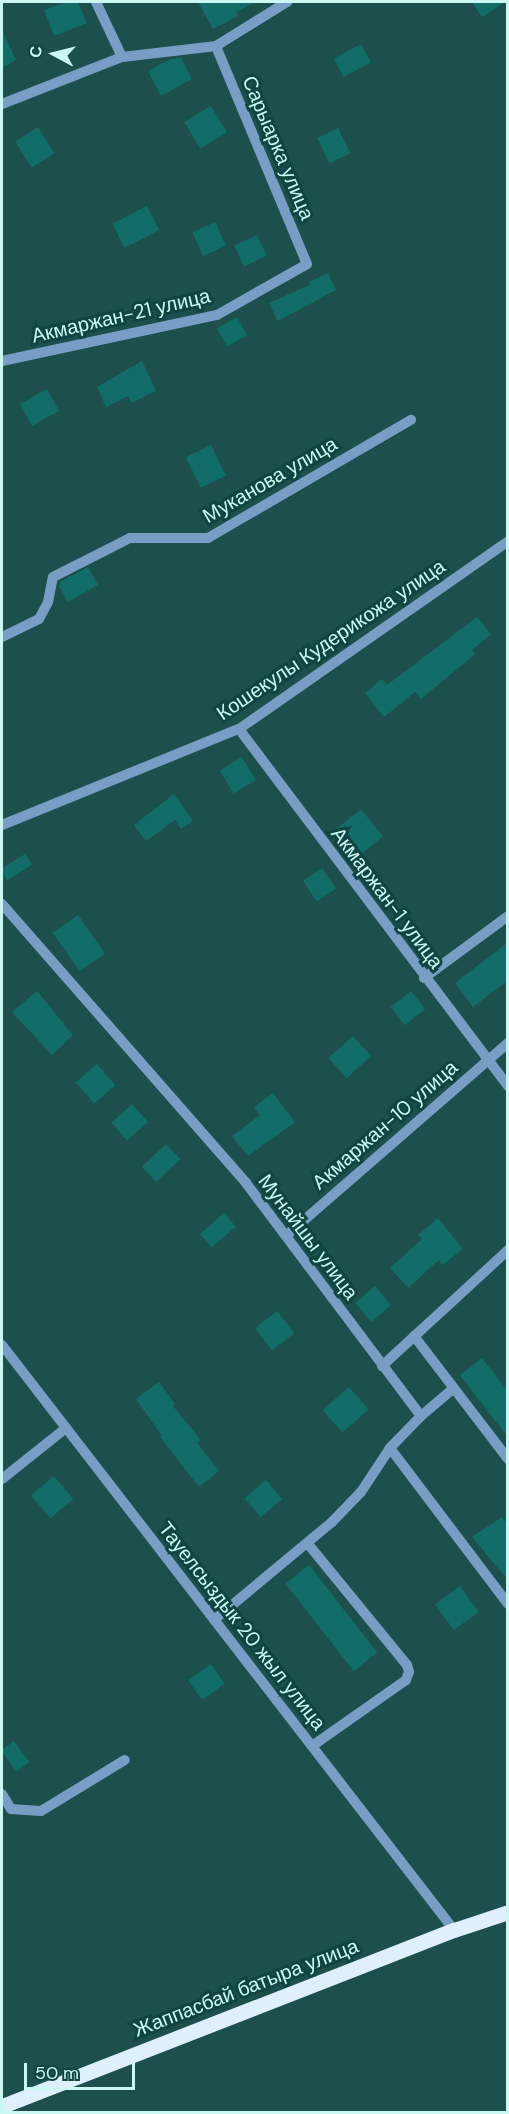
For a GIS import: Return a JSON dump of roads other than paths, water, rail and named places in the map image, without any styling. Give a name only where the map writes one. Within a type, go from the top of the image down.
[{"type":"main road","name":"Жаппасбай батыра улица","points":[[2,2106],[454,1930],[507,1912]]},
{"type":"street","points":[[96,2],[122,57]]},
{"type":"street","points":[[2,104],[122,57],[216,46],[287,2]]},
{"type":"street","name":"Сарыарка улица","points":[[216,46],[307,264]]},
{"type":"street","name":"Акмаржан-21 улица","points":[[2,361],[218,315],[307,264]]},
{"type":"street","name":"Муканова улица","points":[[2,638],[39,619],[48,602],[53,577],[130,538],[208,538],[411,420]]},
{"type":"street","name":"Кошекулы Кудерикожа улица","points":[[2,825],[239,729],[507,541]]},
{"type":"street","name":"Акмаржан-1 улица","points":[[239,729],[507,1086]]},
{"type":"street","name":"Мунайшы улица","points":[[2,904],[246,1183],[421,1416]]},
{"type":"street","points":[[424,978],[507,916]]},
{"type":"street","name":"Акмаржан-10 улица","points":[[287,1235],[507,1043]]},
{"type":"street","points":[[382,1366],[507,1250]]},
{"type":"street","points":[[414,1336],[507,1459]]},
{"type":"street","name":"Тауелсыздык 20 жыл улица","points":[[2,1345],[454,1930]]},
{"type":"street","points":[[214,1620],[308,1544],[361,1492],[390,1448],[421,1416],[454,1388]]},
{"type":"street","points":[[2,1479],[66,1428]]},
{"type":"street","points":[[390,1448],[507,1604]]},
{"type":"street","points":[[308,1544],[407,1665],[409,1672],[406,1680],[312,1746]]},
{"type":"street","points":[[2,1794],[11,1809],[41,1811],[124,1760]]}]
